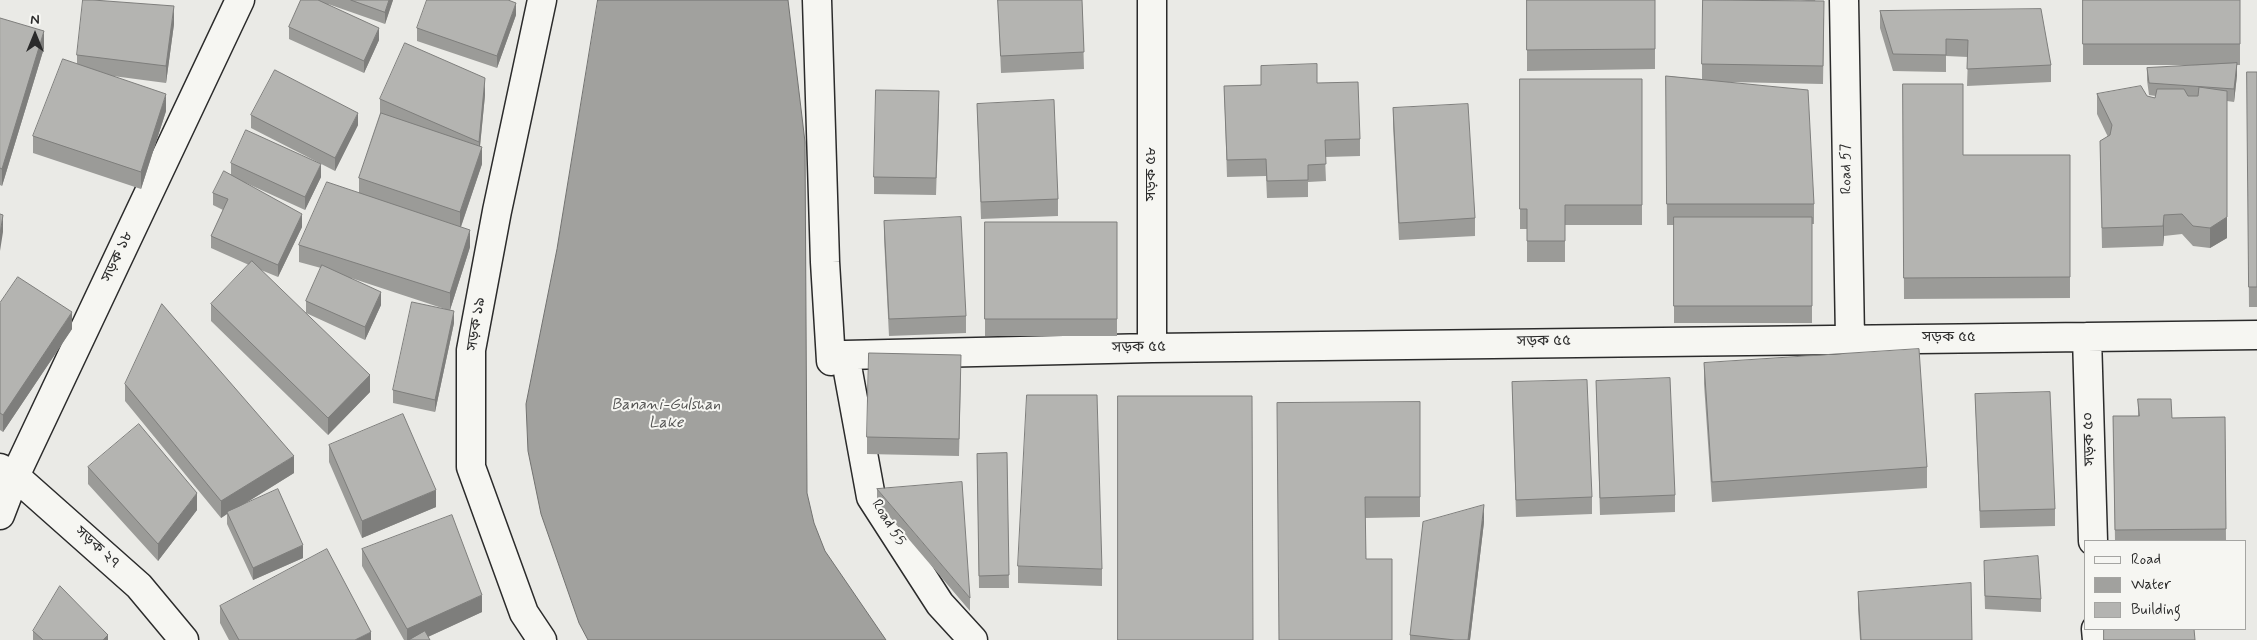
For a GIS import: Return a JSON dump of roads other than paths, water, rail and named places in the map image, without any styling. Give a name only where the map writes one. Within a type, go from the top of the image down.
[{"type":"street","name":"সড়ক ১৮","points":[[0,515],[8,472],[240,0]]},
{"type":"street","name":"সড়ক ১৯","points":[[542,0],[497,211],[471,350],[471,467],[524,613],[542,640]]},
{"type":"street","name":"Road 55","points":[[817,0],[825,262],[838,358],[871,497],[940,604],[973,640]]},
{"type":"street","name":"সড়ক ৫৮","points":[[1152,0],[1152,348]]},
{"type":"street","name":"Road 57","points":[[1844,0],[1850,338]]},
{"type":"street","name":"সড়ক ৫৫","points":[[838,358],[1152,348],[1850,338],[2257,336]]},
{"type":"street","name":"সড়ক ৫০","points":[[2087,337],[2093,540]]},
{"type":"street","name":"সড়ক ২৭","points":[[8,472],[139,586],[184,640]]},
{"type":"water","name":"Banani-Gulshan Lake","points":[[598,0],[788,0],[805,142],[807,493],[814,523],[825,551],[886,640],[588,640],[579,623],[541,514],[528,451],[526,404],[557,249]]}]
